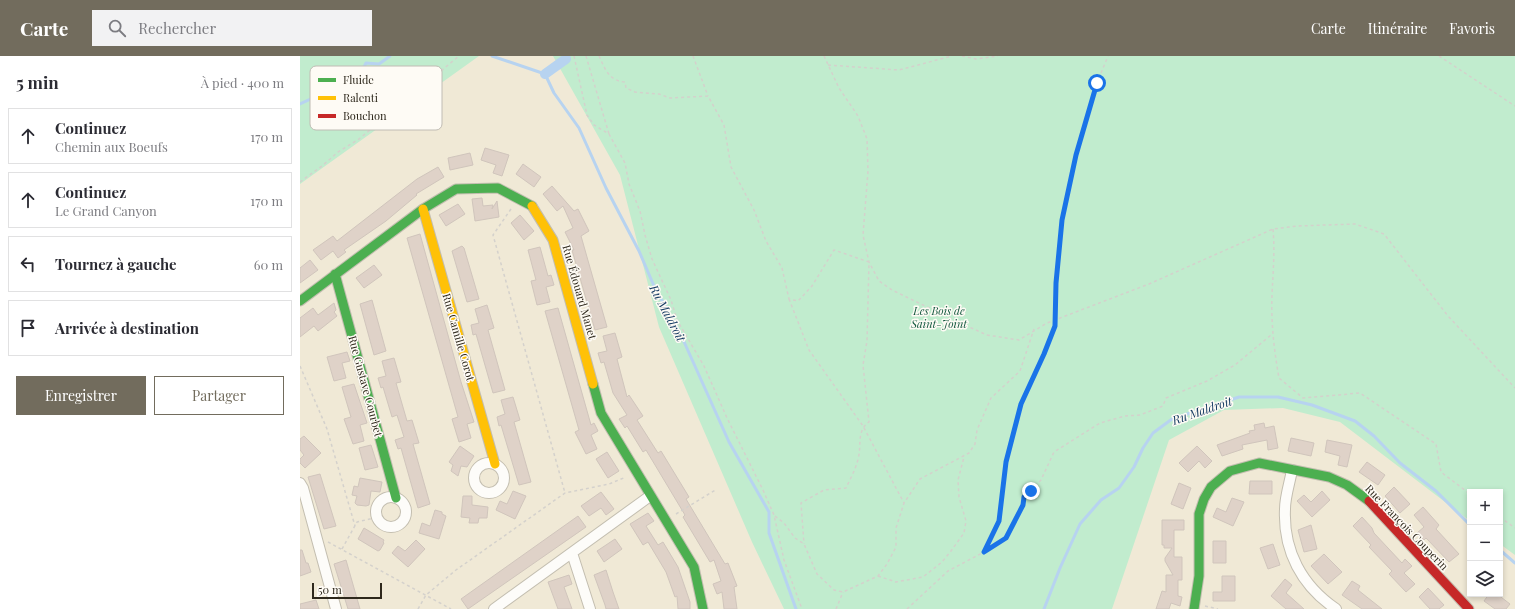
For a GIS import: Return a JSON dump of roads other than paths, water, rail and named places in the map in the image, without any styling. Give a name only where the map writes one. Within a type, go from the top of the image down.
[{"type":"street","name":"Rue Édouard Manet","points":[[300,301],[423,209],[456,189],[498,188],[532,206],[553,240],[601,412],[636,474],[694,567],[703,609]]},
{"type":"street","name":"Rue Camille Corot","points":[[423,209],[495,464]]},
{"type":"street","name":"Rue Gustave Courbet","points":[[335,274],[396,498],[401,500],[406,509],[405,518],[402,522],[398,525],[388,526],[380,521],[377,508],[382,500],[387,498],[396,498]]},
{"type":"street","name":"Rue François Couperin","points":[[1194,609],[1199,576],[1200,514],[1204,499],[1211,487],[1230,471],[1258,464],[1329,478],[1347,485],[1364,496],[1469,609]]},
{"type":"street","points":[[1292,470],[1285,508],[1286,536],[1295,564],[1307,583],[1324,601],[1336,609]]},
{"type":"street","points":[[300,483],[303,488],[336,609]]},
{"type":"street","points":[[494,609],[650,496]]},
{"type":"street","points":[[572,553],[590,609]]},
{"type":"waterway","name":"Ru Maldroit","points":[[364,66],[366,63],[379,64],[390,56]]},
{"type":"waterway","name":"Ru Maldroit","points":[[492,56],[545,74],[554,93],[579,128],[606,188],[639,251],[654,286],[681,335],[729,442],[769,512],[769,533],[796,609]]},
{"type":"waterway","points":[[545,74],[566,59]]},
{"type":"waterway","name":"Ru Maldroit","points":[[300,104],[310,99]]},
{"type":"waterway","name":"Ru Maldroit","points":[[1044,609],[1060,568],[1080,524],[1101,500],[1119,488],[1134,467],[1143,448],[1153,433],[1172,419],[1239,397],[1278,397],[1312,405],[1355,421],[1374,436],[1400,463],[1436,491],[1467,522]]},
{"type":"waterway","name":"Ru Maldroit","points":[[1503,553],[1515,563]]},
{"type":"park label","name":"Les Bois de Saint-Joint","points":[[939,316]]}]
